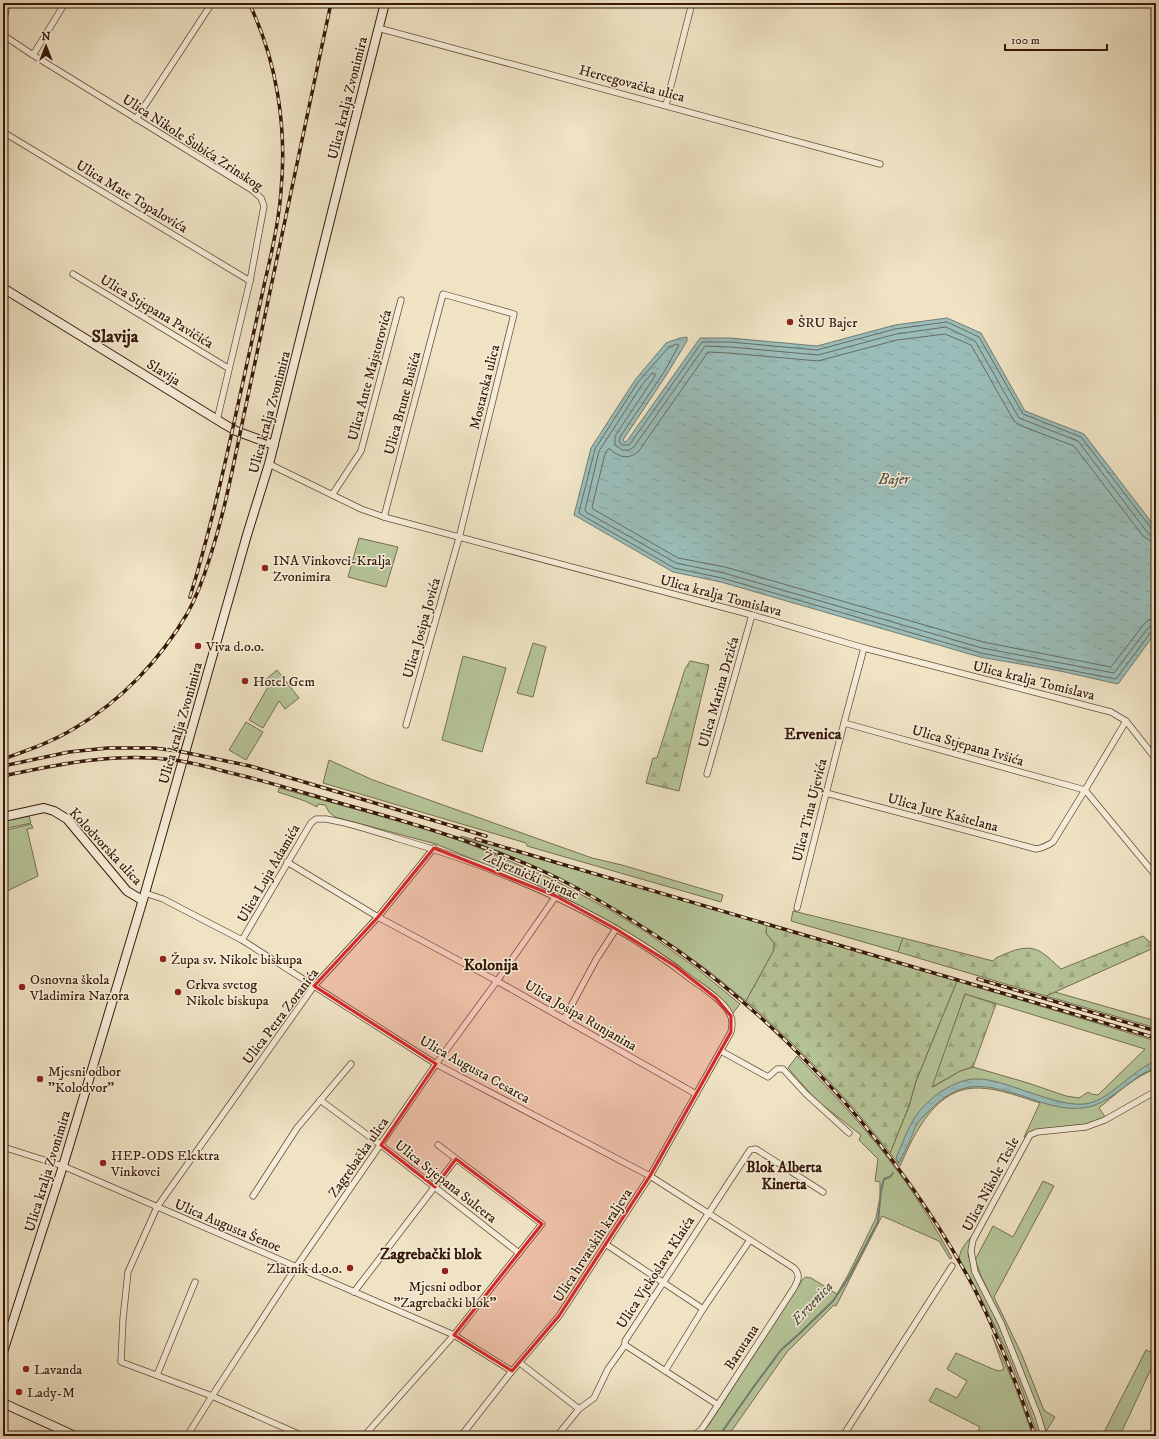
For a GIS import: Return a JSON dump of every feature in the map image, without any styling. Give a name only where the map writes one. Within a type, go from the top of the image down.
[{"type":"main road","name":"Ulica kralja Zvonimira","points":[[3,1352],[63,1166],[144,896],[247,535],[269,464],[385,3]]},
{"type":"main road","name":"Slavija","points":[[3,288],[232,429],[274,445]]},
{"type":"main road","name":"Kolodvorska ulica","points":[[3,817],[44,808],[54,811],[66,819],[127,891],[134,896],[144,896]]},
{"type":"main road","points":[[3,1404],[75,1436]]},
{"type":"street","points":[[3,27],[7,3]]},
{"type":"street","points":[[33,55],[65,3]]},
{"type":"street","points":[[136,119],[212,3]]},
{"type":"street","points":[[666,105],[692,3]]},
{"type":"street","name":"Hercegovačka ulica","points":[[378,28],[880,164]]},
{"type":"street","name":"Ulica Nikole Šubića Zrinskog","points":[[3,35],[252,190],[260,198],[264,206],[250,281],[228,368],[217,420]]},
{"type":"street","name":"Ulica Mate Topalovića","points":[[3,132],[250,281]]},
{"type":"street","name":"Ulica Stjepana Pavičića","points":[[73,274],[228,368]]},
{"type":"street","name":"Ulica Brune Bušića","points":[[384,517],[443,294]]},
{"type":"street","name":"Mostarska ulica","points":[[443,294],[514,314],[459,538]]},
{"type":"street","name":"Ulica Ante Majstorovića","points":[[332,494],[361,451],[401,300]]},
{"type":"street","name":"Ulica kralja Tomislava","points":[[269,464],[361,509],[384,517],[752,615],[864,648],[1111,712],[1126,721],[1156,759]]},
{"type":"street","name":"Ulica Josipa Jovića","points":[[406,725],[459,538]]},
{"type":"street","name":"Ulica Marina Držića","points":[[707,774],[752,615]]},
{"type":"street","name":"Ulica Tina Ujevića","points":[[797,908],[864,648]]},
{"type":"street","points":[[1126,721],[1085,790],[1156,876]]},
{"type":"street","name":"Ulica Stjepana Ivšića","points":[[844,723],[1085,790]]},
{"type":"street","name":"Ulica Jure Kaštelana","points":[[826,793],[1036,849],[1048,846],[1053,842],[1085,790]]},
{"type":"street","name":"Željeznički vijenac","points":[[316,819],[335,820],[434,848],[556,896],[616,929],[675,966],[716,998],[728,1010],[731,1016]]},
{"type":"street","name":"Ulica Luja Adamića","points":[[242,940],[287,862],[311,823],[316,819]]},
{"type":"street","name":"Ulica Petra Zoranića","points":[[157,1376],[121,1362],[123,1319],[128,1272],[157,1207],[314,986],[378,917],[434,848]]},
{"type":"street","name":"Ulica Josipa Runjanina","points":[[287,862],[378,917],[497,981],[696,1094]]},
{"type":"street","name":"Ulica Augusta Cesarca","points":[[144,896],[163,899],[242,940],[436,1064],[650,1176],[794,1268]]},
{"type":"street","name":"Zagrebačka ulica","points":[[188,1436],[212,1396],[296,1267],[436,1064],[497,981],[556,896]]},
{"type":"street","points":[[564,1019],[597,958],[616,929]]},
{"type":"street","name":"Ulica hrvatskih kraljeva","points":[[461,1436],[512,1371],[559,1316],[607,1245],[650,1176],[721,1051],[731,1032],[733,1023],[731,1016]]},
{"type":"street","points":[[721,1051],[768,1077],[777,1069],[783,1069],[806,1094],[849,1133]]},
{"type":"street","points":[[253,1196],[297,1128],[351,1064]]},
{"type":"street","name":"Ulica Nikole Tesle","points":[[1044,1436],[1001,1323],[975,1272],[970,1250],[973,1240],[1030,1136],[1037,1132],[1086,1127],[1092,1125],[1105,1120],[1156,1091]]},
{"type":"street","name":"Ulica Stjepana Sulcera","points":[[320,1100],[381,1145],[519,1253]]},
{"type":"street","points":[[364,1436],[454,1335],[542,1224],[438,1145]]},
{"type":"street","name":"Ulica Augusta Šenoe","points":[[3,1147],[63,1166],[454,1335],[512,1371]]},
{"type":"street","points":[[708,1213],[750,1150],[756,1149],[822,1192]]},
{"type":"street","points":[[354,1292],[456,1159]]},
{"type":"street","name":"Ulica Vjekoslava Klaića","points":[[557,1436],[580,1408],[594,1398],[608,1369],[625,1345],[625,1340],[708,1213]]},
{"type":"street","points":[[665,1370],[703,1309],[750,1240]]},
{"type":"street","points":[[607,1245],[703,1309]]},
{"type":"street","points":[[843,1436],[952,1266]]},
{"type":"street","name":"Barutana","points":[[693,1436],[701,1430],[794,1288],[798,1272],[794,1268]]},
{"type":"street","points":[[195,1282],[157,1376],[212,1396],[303,1436]]},
{"type":"street","points":[[625,1345],[718,1405]]},
{"type":"street","points":[[520,1363],[580,1408]]},
{"type":"highlighted area","points":[[434,848],[556,896],[616,929],[675,966],[716,998],[731,1016],[731,1032],[650,1176],[559,1316],[520,1363],[512,1371],[454,1335],[542,1224],[456,1159],[435,1187],[381,1145],[436,1064],[314,986],[378,917]]},
{"type":"green space","points":[[359,538],[398,547],[386,587],[348,577]]},
{"type":"green space","points":[[533,643],[546,647],[533,697],[517,693]]},
{"type":"green space","points":[[463,656],[506,668],[482,752],[442,740]]},
{"type":"green space","points":[[690,661],[709,665],[679,791],[646,783],[653,758],[657,758],[685,669]]},
{"type":"green space","points":[[277,670],[299,698],[285,709],[279,701],[263,728],[249,720],[268,687],[264,681]]},
{"type":"green space","points":[[246,722],[263,732],[246,760],[229,750]]},
{"type":"green space","points":[[329,760],[373,780],[592,858],[622,865],[723,895],[721,902],[527,846],[526,843],[323,783]]},
{"type":"green space","points":[[279,788],[445,834],[554,880],[610,910],[646,932],[695,967],[740,1004],[733,1013],[678,965],[616,925],[557,894],[436,844],[335,817],[329,812],[325,805],[318,804],[317,807],[305,801],[278,792]]},
{"type":"green space","points":[[29,816],[31,823],[3,829],[3,821]]},
{"type":"green space","points":[[31,824],[33,828],[27,829],[38,876],[7,891],[3,884],[3,831]]},
{"type":"green space","points":[[461,836],[767,925],[766,933],[774,943],[774,950],[746,1001],[711,973],[658,935],[608,905],[557,877],[503,853],[460,837]]},
{"type":"green space","points":[[793,911],[903,938],[898,952],[791,921]]},
{"type":"green space","points":[[767,925],[957,981],[916,1081],[909,1106],[890,1153],[855,1110],[818,1069],[764,1016],[746,1001],[774,950],[774,943],[766,933]]},
{"type":"green space","points":[[1143,936],[1156,947],[1046,996],[898,952],[903,938],[993,961],[996,958],[1012,951],[1030,948],[1041,952],[1061,969]]},
{"type":"green space","points":[[957,981],[1156,1041],[1156,1069],[1133,1081],[1099,1108],[1106,1118],[1088,1124],[1037,1130],[1026,1138],[1024,1137],[1040,1103],[995,1090],[980,1088],[965,1089],[951,1095],[939,1103],[929,1114],[920,1126],[900,1166],[890,1153],[909,1106],[916,1081]],"holes":[[[965,994],[1145,1049],[1098,1095],[1088,1092],[1079,1098],[1066,1096],[973,1067],[960,1071],[933,1087]]]},
{"type":"green space","points":[[1055,992],[1156,1021],[1156,1028],[1046,996]]},
{"type":"green space","points":[[965,994],[996,1004],[973,1067],[960,1071],[932,1087]]},
{"type":"green space","points":[[797,1056],[850,1113],[887,1157],[920,1204],[952,1258],[950,1259],[939,1241],[882,1216],[836,1306],[834,1305],[787,1352],[728,1436],[698,1436],[708,1426],[803,1279],[806,1277],[811,1278],[837,1294],[876,1218],[880,1197],[880,1182],[875,1181],[878,1159],[859,1140],[861,1135],[816,1100],[788,1068]]},
{"type":"green space","points":[[1043,1181],[1054,1186],[994,1297],[1022,1355],[1043,1408],[1055,1417],[1045,1433],[975,1260],[993,1226],[1013,1237]]},
{"type":"green space","points":[[971,1237],[968,1254],[972,1268],[1003,1334],[1042,1436],[1038,1436],[1013,1368],[994,1324],[960,1261],[959,1258],[961,1251]]},
{"type":"green space","points":[[992,1335],[1015,1386],[1033,1436],[976,1436],[980,1427],[929,1401],[936,1388],[957,1398],[967,1381],[947,1369],[956,1353],[995,1370],[1000,1371],[1004,1369]]},
{"type":"green space","points":[[1146,1350],[1156,1354],[1156,1364],[1151,1369],[1122,1431],[1125,1436],[1102,1436]]},
{"type":"water","name":"Bajer","points":[[947,318],[981,333],[1025,411],[1084,434],[1156,528],[1156,632],[1118,684],[1060,671],[980,657],[721,582],[673,572],[574,515],[591,448],[635,380],[666,343],[687,337],[687,341],[667,374],[623,440],[625,442],[700,338],[730,338],[817,346],[895,325]]},
{"type":"water","points":[[1156,1061],[1156,1067],[1138,1077],[1111,1097],[1092,1106],[1082,1108],[1067,1108],[1052,1105],[1010,1092],[987,1087],[976,1086],[955,1092],[944,1098],[920,1120],[915,1127],[899,1163],[896,1158],[915,1117],[920,1110],[943,1090],[960,1082],[978,1079],[989,1080],[1046,1098],[1070,1104],[1084,1104],[1102,1098],[1138,1071]]},
{"type":"waterway","name":"Ervenica","points":[[719,1436],[781,1350],[833,1301],[849,1277],[878,1222],[881,1191],[884,1179],[890,1177],[893,1173]]},
{"type":"railway","points":[[190,597],[213,515],[226,460],[273,248],[280,202],[282,143],[278,95],[267,48],[249,3]]},
{"type":"railway","points":[[3,759],[66,733],[92,717],[124,692],[165,647],[187,614],[197,593],[216,538],[230,482],[331,3]]},
{"type":"railway","points":[[3,766],[69,752],[108,748],[154,748],[178,751],[250,766],[486,836]]},
{"type":"railway","points":[[3,776],[88,760],[132,757],[175,760],[208,767],[271,783],[445,834],[495,852],[562,880],[612,908],[645,929],[677,950],[722,984],[765,1021],[845,1102],[881,1146],[915,1191],[946,1239],[974,1288],[1007,1361],[1035,1436]]},
{"type":"railway","points":[[476,839],[1156,1038]]},
{"type":"railway","points":[[978,979],[1156,1031]]},
{"type":"place","name":"ŠRU Bajer","points":[[790,322]]},
{"type":"place","name":"INA Vinkovci-Kralja Zvonimira","points":[[265,568]]},
{"type":"place","name":"Viva d.o.o.","points":[[198,646]]},
{"type":"place","name":"Hotel Gem","points":[[245,681]]},
{"type":"place","name":"Župa sv. Nikole biskupa","points":[[163,959]]},
{"type":"place","name":"Osnovna škola Vladimira Nazora","points":[[22,987]]},
{"type":"place","name":"Crkva svetog Nikole biskupa","points":[[178,992]]},
{"type":"place","name":"Mjesni odbor \"Kolodvor\"","points":[[40,1079]]},
{"type":"place","name":"HEP-ODS Elektra Vinkovci","points":[[103,1163]]},
{"type":"place","name":"Zlatnik d.o.o.","points":[[350,1268]]},
{"type":"place","name":"Mjesni odbor \"Zagrebački blok\"","points":[[445,1271]]},
{"type":"place","name":"Lavanda","points":[[26,1369]]},
{"type":"place","name":"Lady-M","points":[[19,1392]]},
{"type":"district","name":"Slavija","points":[[115,336]]},
{"type":"district","name":"Ervenica","points":[[813,733]]},
{"type":"district","name":"Kolonija","points":[[491,964]]},
{"type":"district","name":"Blok Alberta Kinerta","points":[[784,1176]]},
{"type":"district","name":"Zagrebački blok","points":[[431,1253]]}]
